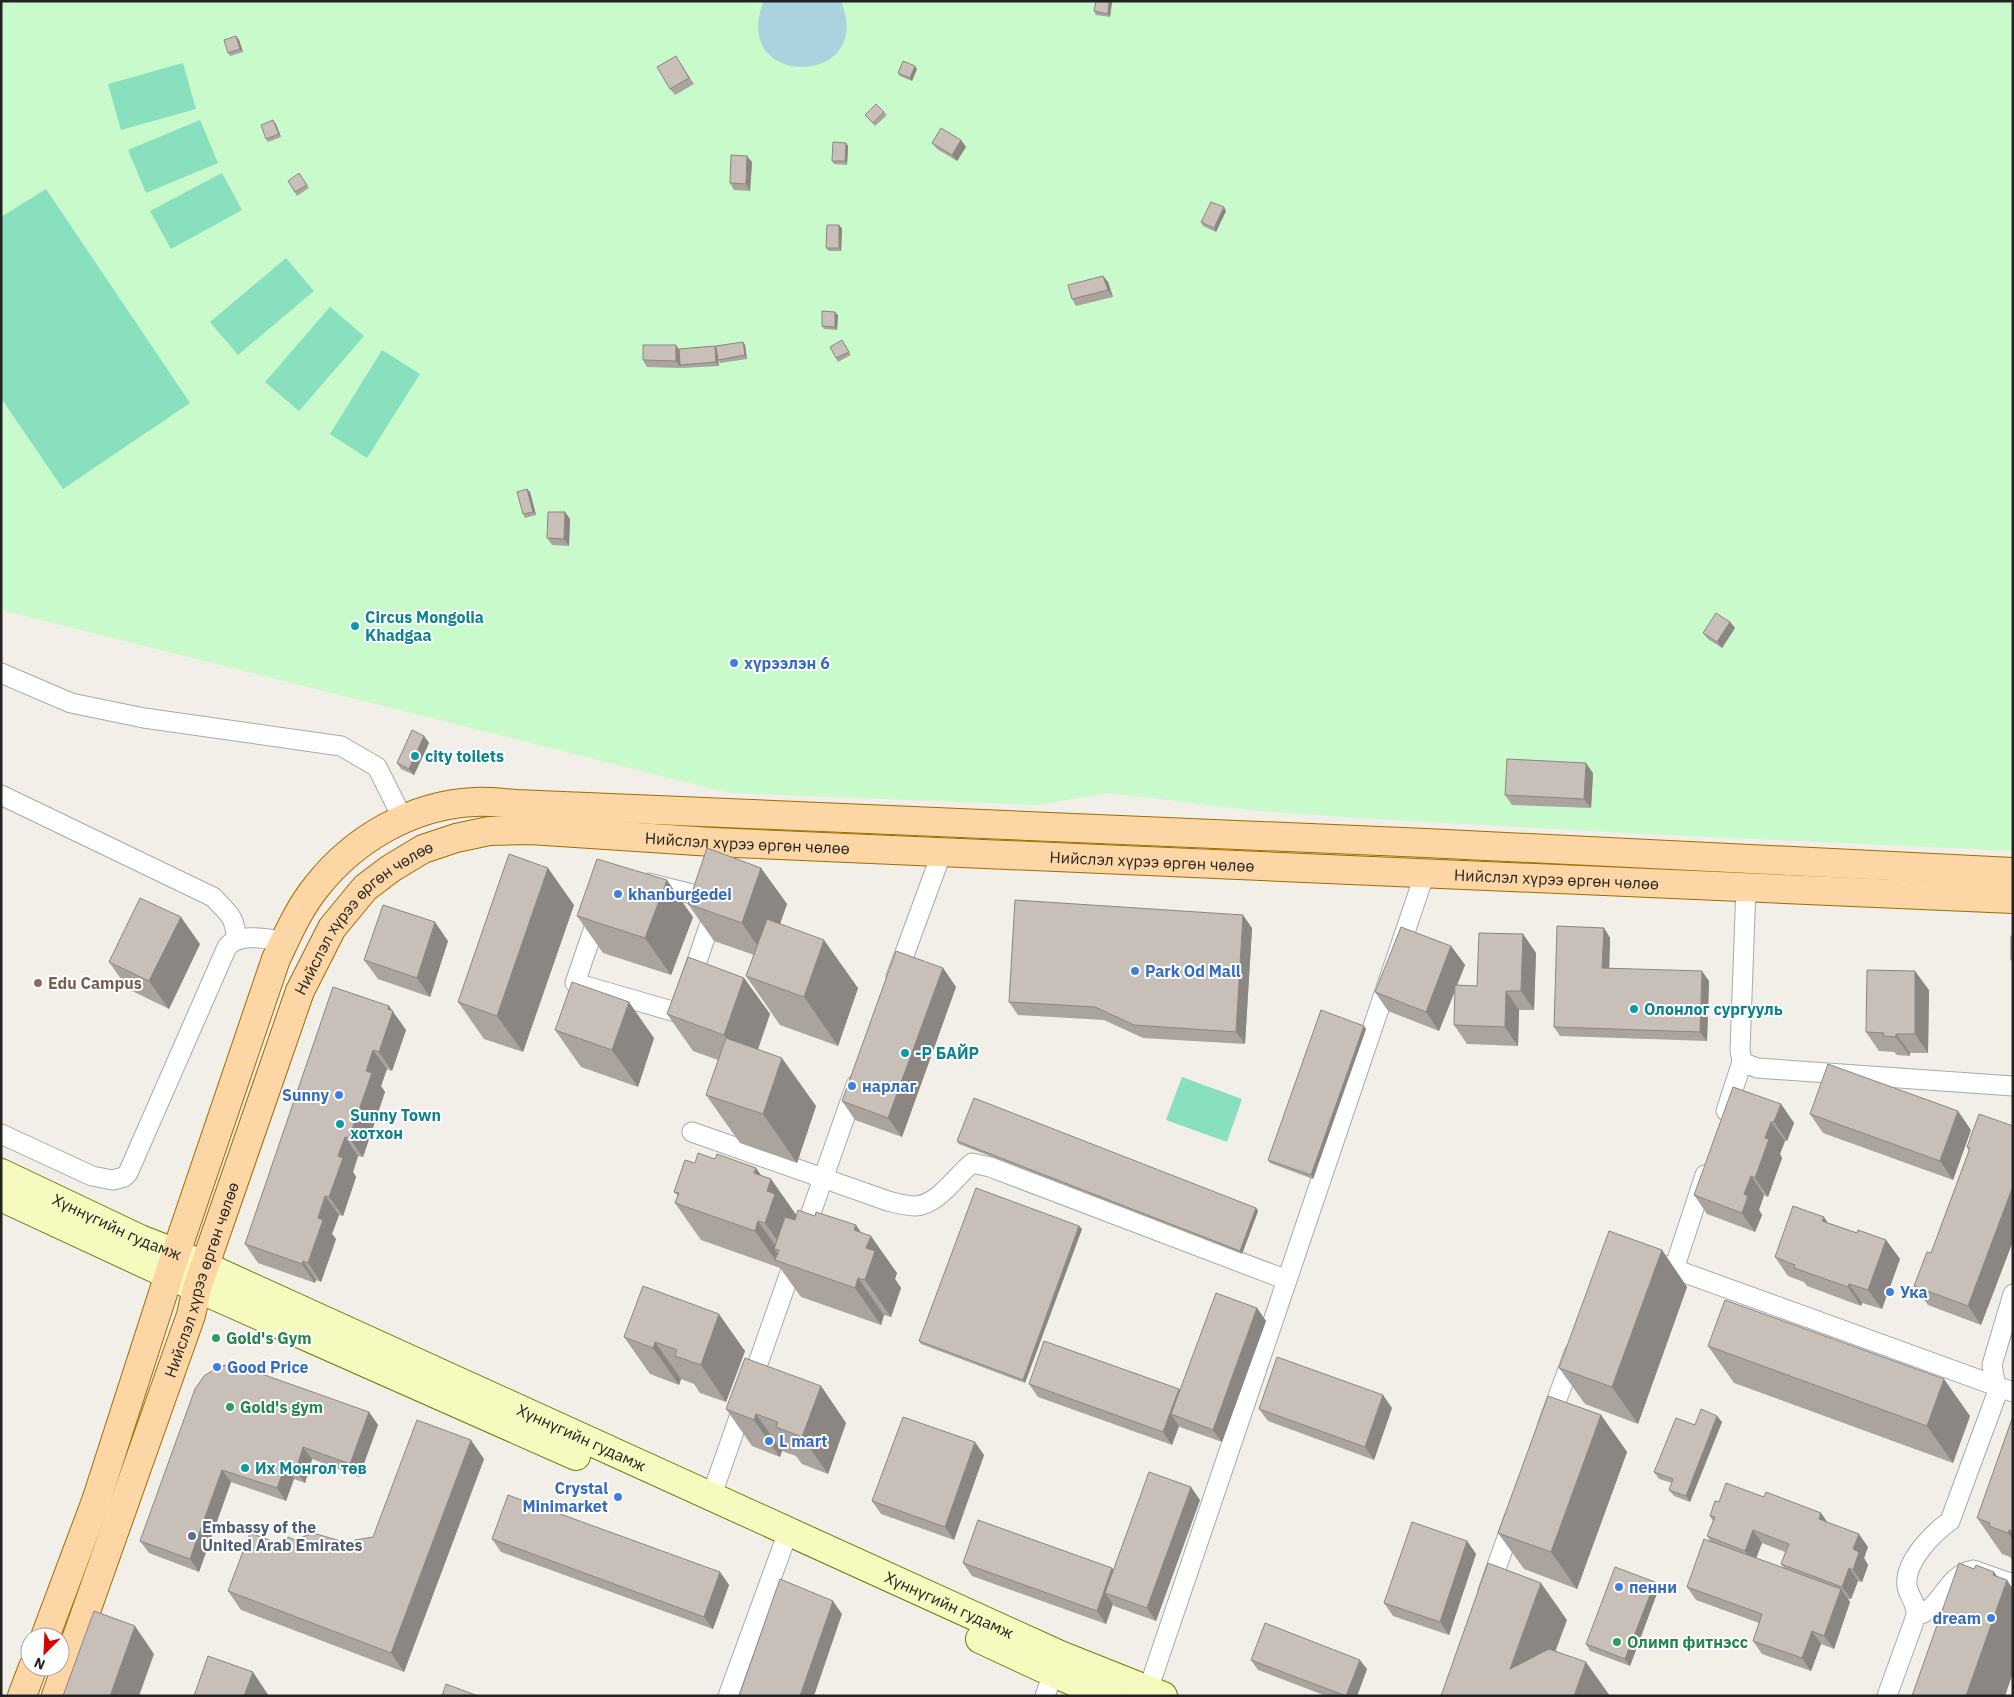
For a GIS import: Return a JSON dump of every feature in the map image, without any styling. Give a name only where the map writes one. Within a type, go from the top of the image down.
[{"type":"main road","name":"Нийслэл хүрээ өргөн чөлөө","points":[[49,1627],[96,1501],[172,1264],[267,982],[293,922],[316,886],[343,857],[374,834],[414,814],[442,806],[474,802],[2013,872]]},
{"type":"main road","points":[[970,853],[971,824]]},
{"type":"main road","name":"Нийслэл хүрээ өргөн чөлөө","points":[[56,1696],[191,1315],[201,1278],[300,991],[332,928],[365,888],[390,869],[423,849],[489,830],[530,830],[714,849],[970,853],[2013,899]]},
{"type":"main road","points":[[1706,857],[1706,886]]},
{"type":"main road","name":"Хүннүгийн гудамж","points":[[1,1173],[140,1239],[172,1264]]},
{"type":"main road","name":"Хүннүгийн гудамж","points":[[1,1197],[172,1264],[785,1539],[1155,1693]]},
{"type":"main road","name":"Хүннүгийн гудамж","points":[[201,1278],[712,1497],[1049,1684],[1109,1696]]},
{"type":"main road","points":[[22,1696],[29,1677]]},
{"type":"street","points":[[1,673],[72,703],[144,718],[341,746],[377,767],[403,819]]},
{"type":"street","points":[[1,795],[213,897],[231,917],[236,926],[236,940]]},
{"type":"street","points":[[889,996],[942,852]]},
{"type":"street","points":[[1155,1693],[1287,1280],[1425,873]]},
{"type":"street","points":[[607,892],[575,983],[679,1013],[718,891],[632,879]]},
{"type":"street","points":[[1720,1128],[1742,1062],[1740,1050],[1746,888]]},
{"type":"street","points":[[1,1134],[92,1176],[113,1180],[124,1177],[128,1173],[225,950],[231,942],[246,938],[285,941]]},
{"type":"street","points":[[1742,1062],[1757,1068],[2013,1086]]},
{"type":"street","points":[[712,1497],[822,1178],[862,1069]]},
{"type":"street","points":[[692,1132],[888,1202],[917,1206],[940,1197],[961,1172],[972,1163],[990,1167],[1287,1280]]},
{"type":"street","points":[[1674,1269],[1711,1156]]},
{"type":"street","points":[[1640,1257],[2003,1389]]},
{"type":"street","points":[[1887,1696],[1916,1616],[1915,1603],[1908,1588],[1910,1572],[1916,1557],[1925,1543],[1950,1521],[2003,1389],[1992,1365],[2013,1294]]},
{"type":"street","points":[[1543,1439],[1580,1339]]},
{"type":"street","points":[[1483,1604],[1520,1503]]},
{"type":"street","points":[[728,1696],[785,1539]]},
{"type":"street","points":[[1916,1616],[1933,1607],[1947,1587],[1966,1571],[1973,1570],[2013,1584]]},
{"type":"green space","points":[[1,1],[2013,1],[2013,851],[1357,818],[1259,811],[1108,793],[1038,805],[730,793],[1,610]]},
{"type":"green space","points":[[183,63],[196,109],[121,130],[108,84]]},
{"type":"green space","points":[[200,120],[218,163],[146,193],[128,150]]},
{"type":"green space","points":[[222,173],[242,210],[171,249],[150,211]]},
{"type":"green space","points":[[46,189],[190,403],[63,489],[1,398],[1,217]]},
{"type":"green space","points":[[286,258],[314,291],[238,355],[210,322]]},
{"type":"green space","points":[[330,307],[364,336],[299,411],[265,382]]},
{"type":"green space","points":[[382,350],[420,374],[367,458],[330,434]]},
{"type":"green space","points":[[1182,1077],[1242,1099],[1227,1142],[1166,1120]]},
{"type":"water","points":[[764,1],[841,1],[847,30],[839,51],[823,63],[802,67],[782,63],[765,50],[758,30]]},
{"type":"building","points":[[1096,1],[1109,1],[1108,14],[1094,11]]},
{"type":"building","points":[[236,36],[240,49],[228,53],[224,40]]},
{"type":"building","points":[[676,56],[689,78],[670,89],[657,67]]},
{"type":"building","points":[[903,61],[915,66],[910,78],[898,73]]},
{"type":"building","points":[[876,104],[884,112],[873,123],[865,115]]},
{"type":"building","points":[[273,120],[279,134],[266,139],[261,125]]},
{"type":"building","points":[[941,128],[961,140],[952,155],[932,143]]},
{"type":"building","points":[[833,142],[846,143],[845,161],[832,161]]},
{"type":"building","points":[[731,155],[747,156],[746,184],[730,183]]},
{"type":"building","points":[[299,173],[307,185],[295,192],[288,181]]},
{"type":"building","points":[[1211,202],[1224,207],[1214,228],[1201,222]]},
{"type":"building","points":[[827,225],[839,225],[839,248],[826,248]]},
{"type":"building","points":[[1103,276],[1108,290],[1072,299],[1068,285]]},
{"type":"building","points":[[822,311],[835,312],[835,327],[822,326]]},
{"type":"building","points":[[842,340],[849,352],[836,358],[830,347]]},
{"type":"building","points":[[743,342],[745,355],[718,360],[716,346]]},
{"type":"building","points":[[643,345],[676,345],[676,361],[643,360]]},
{"type":"building","points":[[715,346],[716,362],[680,365],[679,349]]},
{"type":"building","points":[[527,489],[533,512],[523,514],[517,492]]},
{"type":"building","points":[[548,512],[565,512],[564,539],[547,538]]},
{"type":"building","points":[[1716,613],[1730,622],[1717,642],[1703,633]]},
{"type":"building","points":[[412,730],[424,736],[409,769],[397,763]]},
{"type":"building","points":[[1507,759],[1586,763],[1584,799],[1505,795]]},
{"type":"building","points":[[707,848],[761,868],[742,923],[688,904]]},
{"type":"building","points":[[509,854],[548,868],[497,1016],[458,1002]]},
{"type":"building","points":[[597,859],[667,880],[645,938],[577,916]]},
{"type":"building","points":[[140,898],[181,917],[149,981],[109,962]]},
{"type":"building","name":"Park Od Mall","points":[[1015,900],[1243,915],[1236,1032],[1134,1025],[1095,1007],[1009,1002]]},
{"type":"building","points":[[383,905],[435,922],[417,978],[364,960]]},
{"type":"building","points":[[767,919],[824,940],[804,997],[746,976]]},
{"type":"building","name":"Олонлог сургууль","points":[[1557,926],[1604,928],[1602,968],[1702,971],[1700,1032],[1554,1027]]},
{"type":"building","points":[[1401,927],[1451,946],[1426,1012],[1375,992]]},
{"type":"building","points":[[1479,933],[1523,934],[1521,991],[1506,991],[1505,1027],[1454,1025],[1455,985],[1477,986]]},
{"type":"building","points":[[2011,936],[2013,936],[2013,960],[2011,960]]},
{"type":"building","points":[[896,951],[943,968],[888,1118],[842,1101]]},
{"type":"building","points":[[688,957],[744,978],[724,1035],[667,1014]]},
{"type":"building","points":[[1867,970],[1915,971],[1915,1034],[1896,1034],[1896,1037],[1883,1036],[1884,1033],[1866,1032]]},
{"type":"building","points":[[572,982],[629,1002],[612,1050],[555,1030]]},
{"type":"building","name":"Sunny Town хотхон","points":[[333,987],[389,1006],[388,1009],[393,1011],[379,1052],[373,1050],[366,1071],[372,1073],[349,1138],[345,1137],[338,1156],[343,1158],[329,1197],[325,1196],[318,1218],[323,1220],[308,1263],[303,1261],[302,1264],[245,1244]]},
{"type":"building","points":[[1321,1010],[1364,1026],[1311,1175],[1268,1160]]},
{"type":"building","points":[[726,1038],[782,1058],[763,1114],[706,1095]]},
{"type":"building","points":[[1828,1064],[1958,1111],[1940,1161],[1810,1114]]},
{"type":"building","points":[[1733,1087],[1781,1104],[1765,1138],[1769,1139],[1755,1178],[1751,1176],[1744,1194],[1748,1196],[1742,1213],[1694,1195]]},
{"type":"building","points":[[974,1098],[1256,1208],[1240,1251],[957,1141]]},
{"type":"building","points":[[1979,1114],[2013,1126],[2013,1186],[1968,1306],[1914,1286],[1927,1252],[1931,1253],[1970,1148],[1967,1147]]},
{"type":"building","points":[[698,1153],[715,1159],[717,1154],[756,1168],[754,1173],[771,1179],[767,1191],[775,1194],[765,1223],[758,1221],[755,1231],[675,1203],[679,1193],[674,1192],[685,1160],[695,1163]]},
{"type":"building","points":[[976,1188],[1079,1226],[1023,1380],[919,1341]]},
{"type":"building","points":[[1793,1206],[1824,1217],[1822,1221],[1857,1233],[1858,1230],[1886,1240],[1868,1290],[1849,1284],[1848,1287],[1794,1268],[1795,1265],[1775,1257]]},
{"type":"building","points":[[798,1210],[815,1216],[816,1212],[856,1225],[854,1230],[871,1236],[866,1248],[875,1251],[865,1280],[858,1278],[855,1288],[775,1260],[779,1250],[774,1249],[785,1217],[795,1220]]},
{"type":"building","points":[[1609,1231],[1662,1250],[1612,1387],[1559,1368]]},
{"type":"building","points":[[643,1286],[719,1314],[701,1365],[675,1356],[677,1350],[655,1342],[653,1348],[624,1337]]},
{"type":"building","points":[[1216,1293],[1257,1308],[1213,1430],[1171,1414]]},
{"type":"building","points":[[1725,1300],[1944,1379],[1927,1426],[1708,1346]]},
{"type":"building","points":[[1044,1341],[1179,1389],[1163,1432],[1029,1384]]},
{"type":"building","points":[[1277,1357],[1383,1395],[1365,1447],[1259,1409]]},
{"type":"building","points":[[745,1358],[821,1386],[802,1437],[776,1427],[778,1422],[756,1414],[754,1420],[726,1409]]},
{"type":"building","name":"Их Монгол төв","points":[[226,1365],[245,1368],[369,1412],[350,1464],[303,1447],[296,1470],[285,1466],[277,1488],[222,1470],[190,1559],[140,1541],[195,1389],[204,1376],[218,1367]]},
{"type":"building","points":[[1548,1396],[1601,1415],[1551,1552],[1498,1533]]},
{"type":"building","points":[[1701,1409],[1717,1416],[1686,1496],[1669,1490],[1673,1479],[1654,1472],[1676,1418],[1695,1425]]},
{"type":"building","points":[[2013,1416],[2013,1531],[2009,1530],[2008,1533],[1989,1526],[1990,1523],[1977,1518]]},
{"type":"building","points":[[903,1417],[975,1442],[945,1527],[872,1501]]},
{"type":"building","points":[[417,1420],[471,1440],[391,1653],[228,1591],[250,1533],[285,1546],[288,1537],[295,1540],[313,1533],[344,1542],[345,1551],[357,1549],[355,1540],[373,1537]]},
{"type":"building","points":[[1149,1472],[1191,1487],[1147,1608],[1105,1593]]},
{"type":"building","points":[[1726,1483],[1764,1497],[1766,1492],[1821,1513],[1819,1519],[1859,1534],[1853,1549],[1859,1552],[1853,1570],[1849,1568],[1842,1587],[1781,1564],[1789,1544],[1753,1530],[1745,1551],[1707,1536],[1715,1517],[1710,1516],[1715,1501],[1719,1502]]},
{"type":"building","points":[[508,1495],[720,1572],[704,1617],[492,1539]]},
{"type":"building","points":[[978,1520],[1112,1568],[1097,1611],[963,1563]]},
{"type":"building","points":[[1412,1522],[1467,1541],[1440,1622],[1384,1603]]},
{"type":"building","points":[[1704,1539],[1841,1589],[1824,1636],[1812,1631],[1802,1658],[1753,1641],[1762,1614],[1687,1587]]},
{"type":"building","points":[[1488,1563],[1541,1583],[1510,1669],[1549,1649],[1586,1662],[1574,1696],[1441,1696]]},
{"type":"building","points":[[1959,1563],[1974,1569],[1976,1565],[1994,1572],[1993,1575],[2007,1580],[1966,1696],[1912,1696]]},
{"type":"building","points":[[1615,1567],[1655,1582],[1625,1659],[1586,1644]]},
{"type":"building","points":[[780,1579],[833,1601],[800,1696],[739,1696]]},
{"type":"building","points":[[94,1611],[135,1626],[110,1696],[63,1696]]},
{"type":"building","points":[[1265,1623],[1360,1660],[1346,1696],[1251,1660]]},
{"type":"building","points":[[208,1656],[253,1672],[244,1696],[194,1696]]},
{"type":"building","points":[[446,1684],[478,1696],[442,1696]]},
{"type":"place","name":"Circus Mongolia Khadgaa","points":[[355,626]]},
{"type":"place","name":"хүрээлэн 6","points":[[734,663]]},
{"type":"place","name":"city toilets","points":[[415,756]]},
{"type":"place","name":"khanburgedei","points":[[618,894]]},
{"type":"place","name":"Park Od Mall","points":[[1135,971]]},
{"type":"place","name":"Edu Campus","points":[[38,983]]},
{"type":"place","name":"Олонлог сургууль","points":[[1634,1009]]},
{"type":"place","name":"-Р БАЙР","points":[[905,1053]]},
{"type":"place","name":"нарлаг","points":[[852,1086]]},
{"type":"place","name":"Sunny","points":[[339,1095]]},
{"type":"place","name":"Sunny Town хотхон","points":[[340,1124]]},
{"type":"place","name":"Ука","points":[[1890,1292]]},
{"type":"place","name":"Gold's Gym","points":[[216,1338]]},
{"type":"place","name":"Good Price","points":[[217,1367]]},
{"type":"place","name":"Gold's gym","points":[[230,1407]]},
{"type":"place","name":"L mart","points":[[769,1441]]},
{"type":"place","name":"Их Монгол төв","points":[[245,1468]]},
{"type":"place","name":"Crystal Minimarket","points":[[618,1497]]},
{"type":"place","name":"Embassy of the United Arab Emirates","points":[[192,1536]]},
{"type":"place","name":"пенни","points":[[1619,1587]]},
{"type":"place","name":"dream","points":[[1991,1618]]},
{"type":"place","name":"Олимп фитнэсс","points":[[1617,1642]]}]
